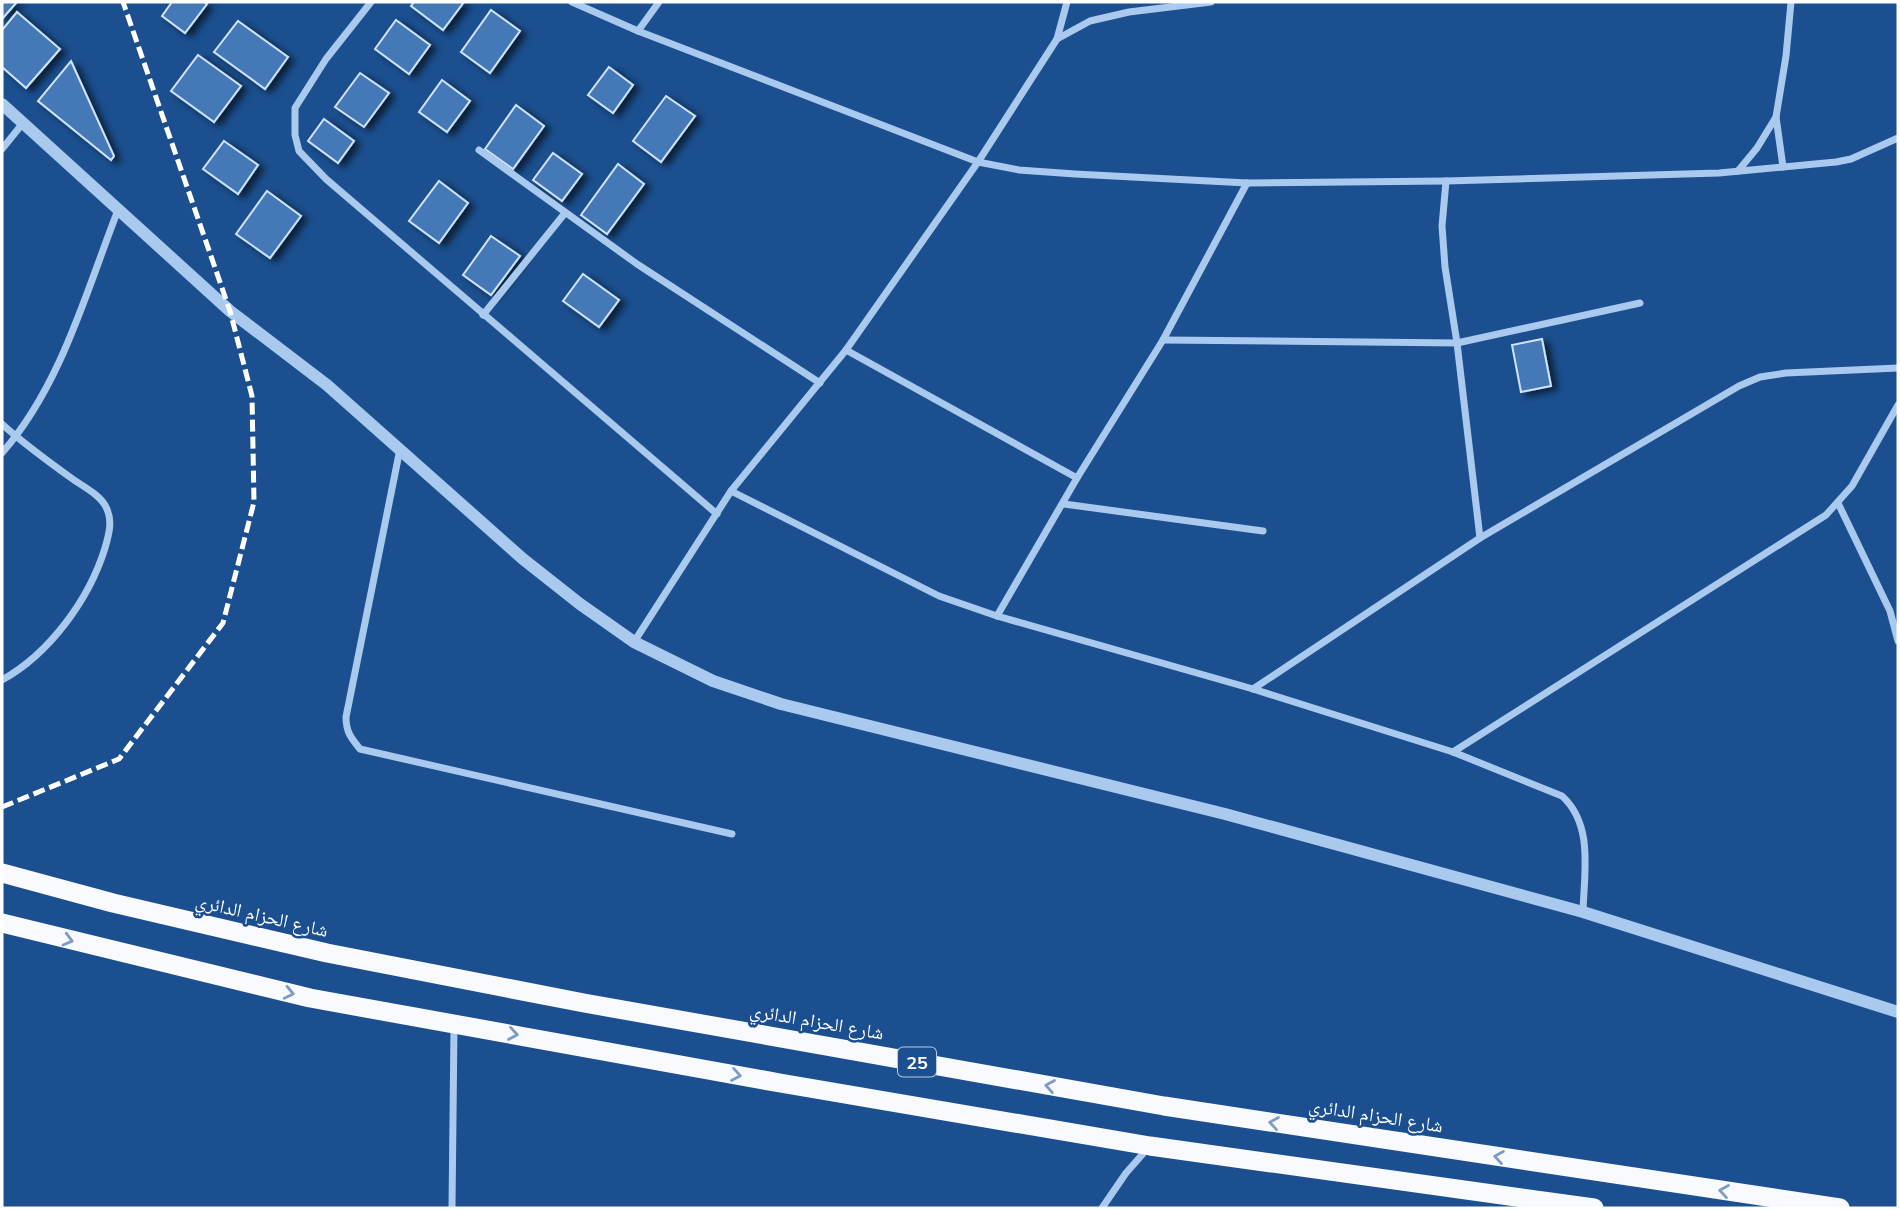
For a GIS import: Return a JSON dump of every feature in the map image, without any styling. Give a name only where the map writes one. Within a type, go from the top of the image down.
[{"type":"highway","name":"شارع الحزام الدائري","points":[[2,873],[113,903],[327,953],[584,1003],[1164,1106],[1840,1208]]},
{"type":"highway","name":"25","points":[[2,923],[310,998],[780,1083],[1150,1146],[1594,1208]]},
{"type":"street","points":[[371,2],[326,59],[295,108],[295,135],[299,151],[326,179],[717,514]]},
{"type":"street","points":[[572,2],[638,31],[978,162],[1018,170],[1247,183],[1446,181],[1738,171],[1817,166],[1851,159],[1898,138]]},
{"type":"street","points":[[638,31],[659,2]]},
{"type":"street","points":[[634,642],[731,491],[846,350],[978,162],[1057,39],[1067,2]]},
{"type":"street","points":[[1057,39],[1090,21],[1129,12],[1211,2]]},
{"type":"street","points":[[1783,167],[1776,117],[1791,2]]},
{"type":"street","points":[[2,104],[230,311],[327,385],[533,566],[580,604],[634,642],[713,681],[781,705],[1225,814],[1583,912],[1898,1012]]},
{"type":"street","points":[[1738,171],[1776,117]]},
{"type":"street","points":[[2,149],[23,123]]},
{"type":"street","points":[[479,150],[637,264],[820,383]]},
{"type":"street","points":[[1446,181],[1442,226],[1445,267],[1457,343],[1480,538]]},
{"type":"street","points":[[998,616],[1077,478],[1163,340],[1247,183]]},
{"type":"street","points":[[2,453],[41,401],[118,209]]},
{"type":"street","points":[[483,315],[565,213]]},
{"type":"street","points":[[1163,340],[1457,343],[1640,303]]},
{"type":"street","points":[[846,350],[1077,478]]},
{"type":"street","points":[[1253,689],[1480,538],[1739,386],[1760,377],[1898,368]]},
{"type":"street","points":[[1453,752],[1826,515],[1852,486],[1898,405]]},
{"type":"street","points":[[2,424],[101,499],[110,519],[110,529],[100,564],[86,593],[62,627],[39,652],[2,680]]},
{"type":"street","points":[[400,448],[346,717],[346,729],[350,738],[360,749],[732,834]]},
{"type":"street","points":[[731,491],[939,596],[998,616],[1253,689],[1453,752],[1562,796],[1575,810],[1585,842],[1583,912]]},
{"type":"street","points":[[1838,503],[1890,611],[1898,641]]},
{"type":"street","points":[[1063,504],[1263,531]]},
{"type":"street","points":[[452,1208],[454,1023]]},
{"type":"street","points":[[1102,1208],[1126,1173],[1150,1146]]},
{"type":"building","points":[[2,2],[17,2],[2,19]]},
{"type":"building","points":[[172,2],[207,4],[185,33],[162,16]]},
{"type":"building","points":[[414,2],[464,2],[443,30],[411,6]]},
{"type":"building","points":[[491,10],[520,31],[490,73],[461,52]]},
{"type":"building","points":[[17,12],[60,49],[26,88],[2,67],[2,30]]},
{"type":"building","points":[[396,20],[430,45],[409,74],[375,49]]},
{"type":"building","points":[[238,21],[288,57],[265,89],[214,52]]},
{"type":"building","points":[[198,55],[241,86],[214,122],[171,91]]},
{"type":"building","points":[[71,61],[114,156],[111,160],[38,101]]},
{"type":"building","points":[[609,67],[633,85],[613,113],[588,95]]},
{"type":"building","points":[[360,73],[389,93],[364,127],[335,107]]},
{"type":"building","points":[[442,80],[470,101],[447,132],[419,112]]},
{"type":"building","points":[[666,96],[695,116],[661,162],[633,141]]},
{"type":"building","points":[[516,105],[544,126],[513,169],[485,149]]},
{"type":"building","points":[[324,119],[354,141],[338,163],[308,141]]},
{"type":"building","points":[[224,141],[258,165],[238,194],[203,169]]},
{"type":"building","points":[[553,153],[582,174],[562,201],[533,180]]},
{"type":"building","points":[[618,164],[644,184],[607,234],[581,215]]},
{"type":"building","points":[[439,181],[468,203],[439,243],[409,221]]},
{"type":"building","points":[[267,191],[301,216],[270,258],[236,234]]},
{"type":"building","points":[[491,236],[520,256],[491,295],[463,275]]},
{"type":"building","points":[[583,274],[619,300],[599,327],[563,301]]},
{"type":"building","points":[[1542,339],[1551,386],[1521,392],[1512,345]]},
{"type":"railway","points":[[2,807],[119,759],[223,623],[254,502],[252,396],[230,311],[123,2]]}]
